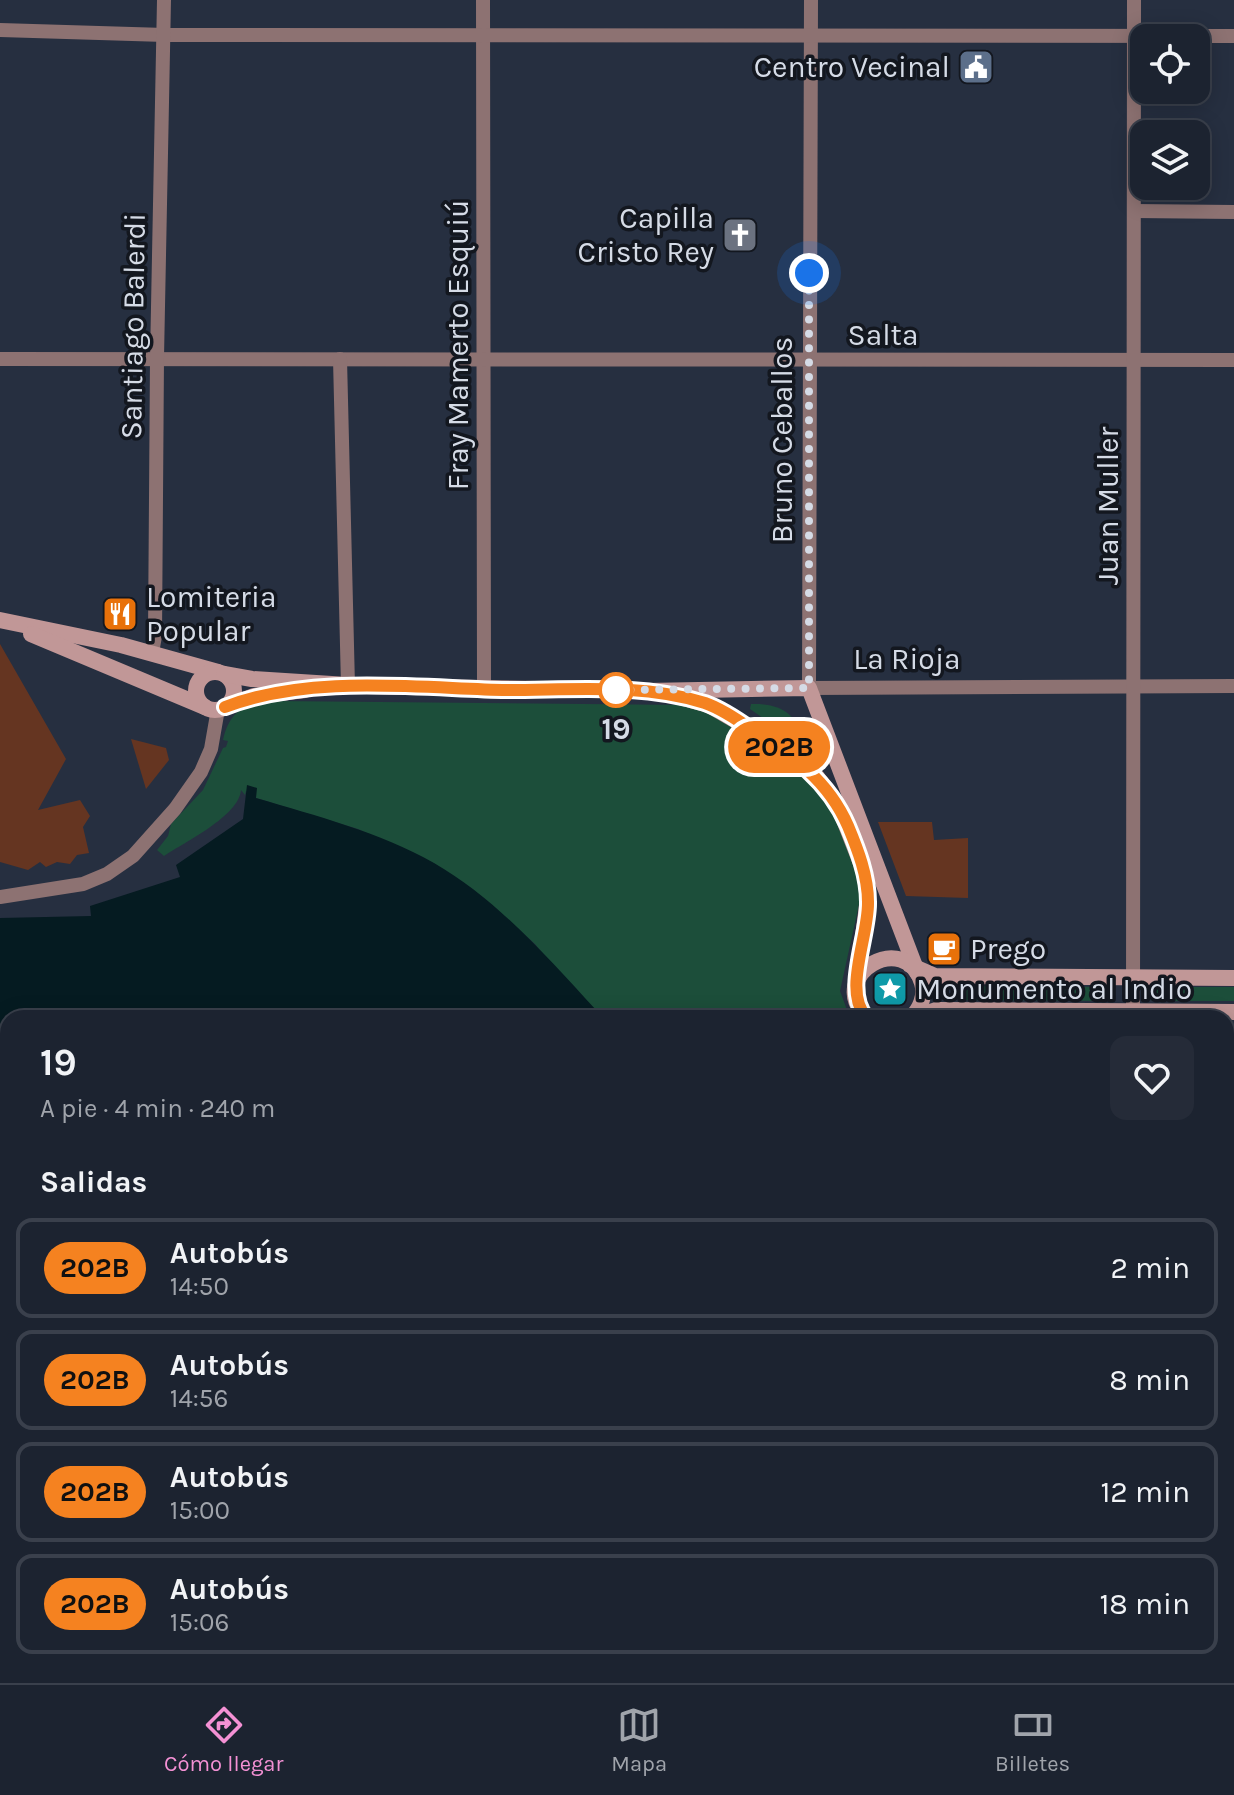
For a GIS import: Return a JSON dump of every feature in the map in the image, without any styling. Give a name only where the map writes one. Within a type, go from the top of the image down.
[{"type":"main road","points":[[0,621],[152,653],[252,679],[348,686]]},
{"type":"main road","points":[[0,621],[216,707],[266,694],[348,686]]},
{"type":"main road","points":[[221,673],[232,682],[234,693],[216,707],[197,696],[197,684],[205,674],[221,673]]},
{"type":"main road","name":"La Rioja","points":[[348,686],[647,691],[809,688]]},
{"type":"main road","points":[[809,688],[923,991],[919,1010]]},
{"type":"main road","points":[[647,691],[686,698],[719,710],[799,761],[827,788],[849,829],[867,884],[868,909],[855,992],[862,1010]]},
{"type":"main road","points":[[857,982],[866,967],[890,958],[935,976],[1234,978]]},
{"type":"street","name":"Santiago Balerdi","points":[[152,653],[155,636],[164,0]]},
{"type":"street","name":"Fray Mamerto Esquiú","points":[[483,0],[484,689]]},
{"type":"street","name":"Bruno Ceballos","points":[[809,688],[811,0]]},
{"type":"street","name":"Juan Muller","points":[[1134,0],[1134,24]]},
{"type":"street","points":[[0,30],[165,35],[1130,37]]},
{"type":"street","points":[[1210,36],[1234,36]]},
{"type":"street","name":"Juan Muller","points":[[1133,1010],[1134,104]]},
{"type":"street","points":[[1134,211],[1234,212]]},
{"type":"street","name":"Salta","points":[[0,359],[1234,360]]},
{"type":"street","points":[[340,359],[348,686]]},
{"type":"street","name":"La Rioja","points":[[809,688],[1234,686]]},
{"type":"street","points":[[0,897],[83,884],[107,874],[133,856],[175,809],[201,772],[211,749],[216,707]]},
{"type":"green space","points":[[274,701],[694,705],[740,730],[827,795],[855,861],[860,900],[840,991],[847,1010],[588,1010],[535,944],[484,898],[435,864],[358,829],[256,798],[246,791],[245,795],[241,790],[238,800],[221,819],[164,856],[157,850],[168,836],[171,824],[203,790],[226,747],[228,741],[223,740],[230,721],[241,710]]},
{"type":"green space","points":[[751,704],[769,705],[785,711],[796,722],[801,740],[794,740],[750,709]]},
{"type":"green space","points":[[961,986],[1109,987],[1115,994],[1113,1000],[1108,1001],[961,1000],[956,998],[954,992]]},
{"type":"green space","points":[[1234,987],[1234,1001],[1152,1001],[1145,994],[1146,989]]},
{"type":"water","points":[[247,785],[257,788],[256,798],[370,834],[434,863],[501,912],[596,1010],[0,1010],[0,918],[91,916],[90,906],[180,877],[176,865],[243,819]]},
{"type":"building","points":[[0,644],[66,759],[38,810],[80,800],[90,816],[83,827],[89,853],[77,855],[70,864],[57,862],[46,867],[40,862],[28,870],[0,862]]},
{"type":"building","points":[[131,739],[166,748],[169,760],[146,789]]},
{"type":"building","points":[[878,822],[932,822],[934,840],[968,838],[968,898],[906,896]]},
{"type":"bus line","name":"202B","points":[[225,707],[266,694],[348,686],[647,691],[709,705],[738,720],[799,761],[827,788],[839,807],[867,884],[868,909],[855,992],[860,1010]]},
{"type":"place","name":"Centro Vecinal","points":[[976,67]]},
{"type":"place","name":"Capilla Cristo Rey","points":[[740,235]]},
{"type":"place","name":"Lomiteria Popular","points":[[120,614]]},
{"type":"place","name":"19","points":[[616,690]]},
{"type":"place","name":"Prego","points":[[944,949]]},
{"type":"place","name":"Monumento al Indio","points":[[890,989]]},
{"type":"route","points":[[616,690],[809,688],[809,273]]}]
